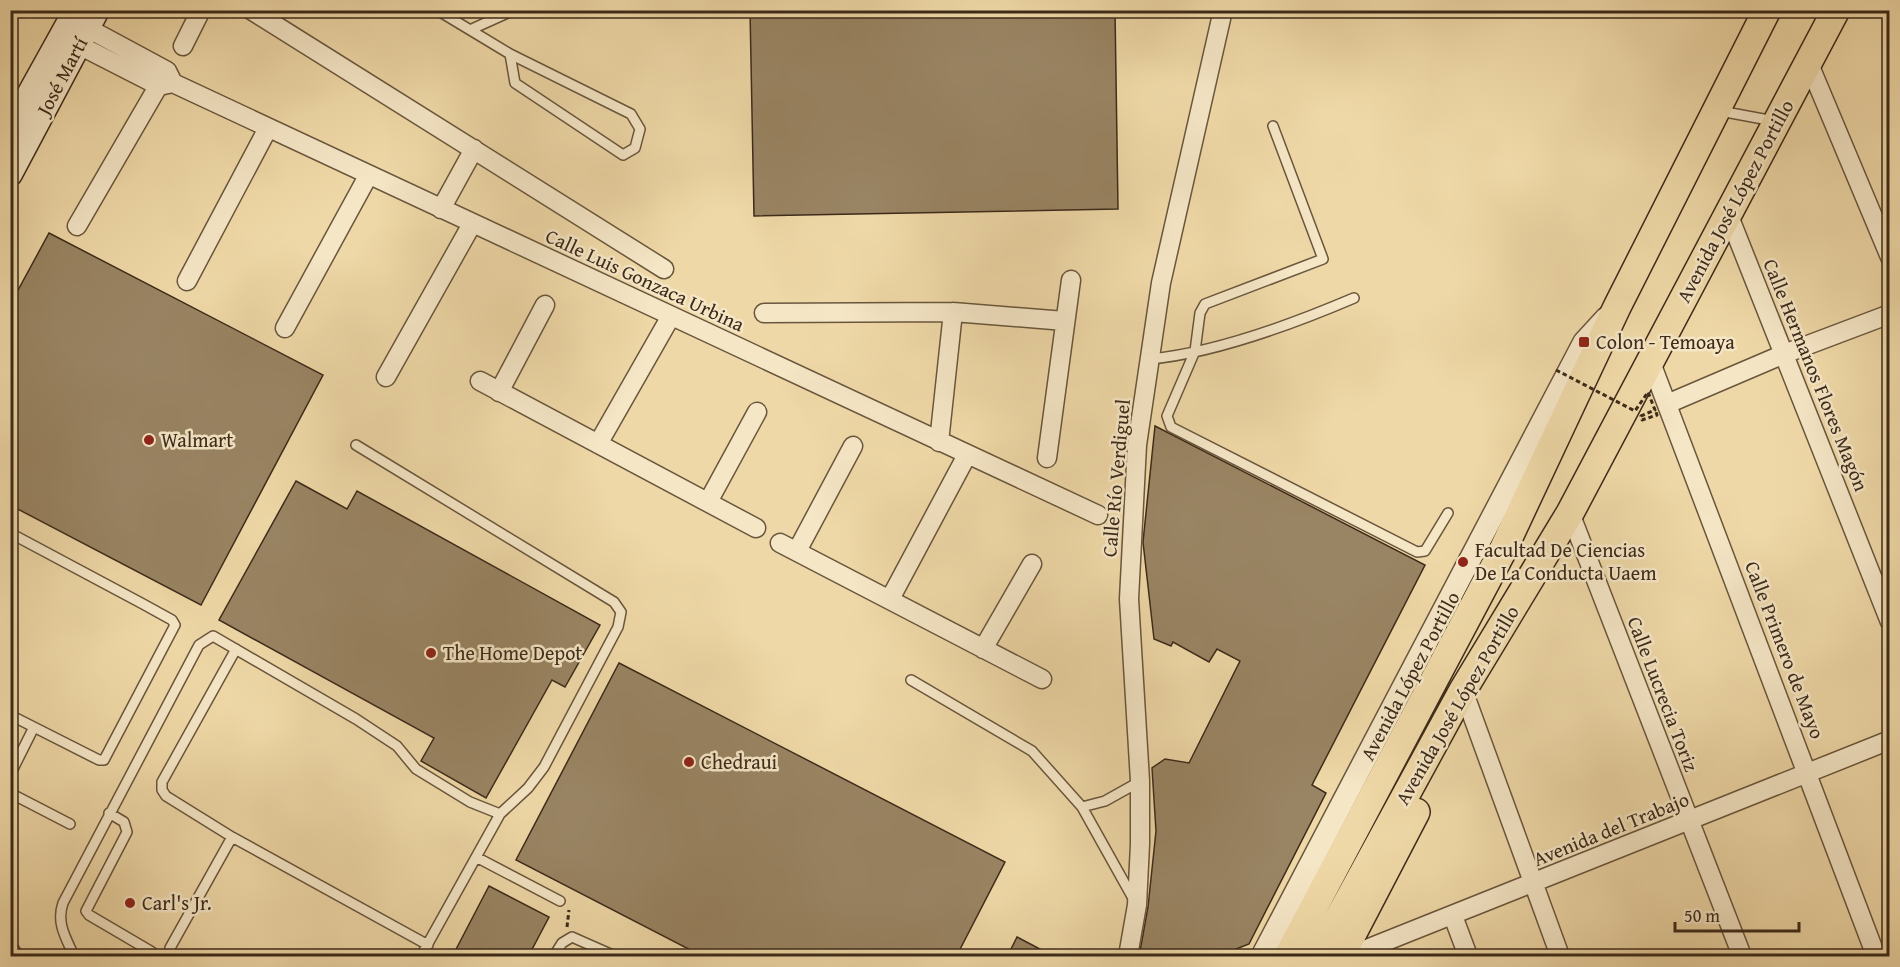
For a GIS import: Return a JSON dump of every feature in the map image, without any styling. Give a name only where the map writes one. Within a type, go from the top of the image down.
[{"type":"main road","name":"Avenida José López Portillo","points":[[1288,957],[1456,642],[1564,423],[1617,307],[1767,10]]},
{"type":"main road","name":"Avenida José López Portillo","points":[[1318,957],[1463,690],[1569,513],[1727,211],[1809,64],[1836,10]]},
{"type":"main road","name":"José Martí","points":[[14,115],[79,25]]},
{"type":"main road","name":"José Martí","points":[[10,174],[79,25]]},
{"type":"main road","points":[[1341,957],[1434,777],[1447,720]]},
{"type":"street","points":[[183,46],[201,10]]},
{"type":"street","points":[[251,10],[664,269]]},
{"type":"street","name":"Calle Río Verdiguel","points":[[1128,957],[1137,905],[1140,781],[1130,599],[1137,445],[1161,283],[1223,10]]},
{"type":"street","name":"Calle Luis Gonzaca Urbina","points":[[79,25],[166,80],[1098,515]]},
{"type":"street","points":[[1809,64],[1890,256]]},
{"type":"street","points":[[77,226],[166,80]]},
{"type":"street","points":[[187,281],[267,128]]},
{"type":"street","points":[[441,209],[474,149]]},
{"type":"street","points":[[285,328],[369,176]]},
{"type":"street","name":"Calle Hermanos Flores Magón","points":[[1727,211],[1890,622]]},
{"type":"street","points":[[386,377],[472,224]]},
{"type":"street","points":[[1047,458],[1071,280]]},
{"type":"street","points":[[499,392],[545,305]]},
{"type":"street","name":"Avenida López Portillo","points":[[1262,957],[1584,342],[1617,307]]},
{"type":"street","points":[[764,312],[953,312],[1065,321]]},
{"type":"street","points":[[939,442],[953,312]]},
{"type":"street","points":[[1661,408],[1784,354],[1890,314]]},
{"type":"street","points":[[598,444],[671,316]]},
{"type":"street","name":"Calle Primero de Mayo","points":[[1650,360],[1661,408],[1808,773],[1876,957]]},
{"type":"street","points":[[480,381],[756,528]]},
{"type":"street","points":[[708,502],[757,412]]},
{"type":"street","points":[[853,446],[788,547],[1041,679]]},
{"type":"street","points":[[890,599],[967,455]]},
{"type":"street","name":"Calle Lucrecia Toriz","points":[[1569,513],[1742,957]]},
{"type":"street","points":[[983,649],[1032,564]]},
{"type":"street","points":[[1463,690],[1560,957]]},
{"type":"street","name":"Avenida del Trabajo","points":[[1349,957],[1890,740]]},
{"type":"street","points":[[1453,916],[1468,957]]},
{"type":"lane","points":[[437,10],[510,54],[631,114],[640,129],[635,148],[623,155],[515,83],[510,54]]},
{"type":"lane","points":[[472,29],[514,10]]},
{"type":"lane","points":[[1715,110],[1777,122]]},
{"type":"lane","points":[[1273,126],[1323,259],[1205,304],[1200,313],[1196,351],[1167,416],[1171,427],[1417,552],[1425,551],[1430,547],[1448,513]]},
{"type":"lane","points":[[1150,359],[1196,351],[1270,330],[1354,298]]},
{"type":"lane","points":[[356,445],[614,602],[621,612],[618,627],[544,767],[528,788],[500,814],[421,957]]},
{"type":"lane","points":[[10,532],[172,620],[175,625],[104,760],[99,760],[10,715]]},
{"type":"lane","points":[[75,957],[61,928],[59,914],[109,813],[200,645],[213,636],[357,719],[397,746],[416,769],[470,802],[500,814]]},
{"type":"lane","points":[[236,649],[162,782],[162,790],[166,796],[232,837],[428,945]]},
{"type":"lane","points":[[911,680],[1022,743],[1082,807],[1137,905]]},
{"type":"lane","points":[[10,775],[34,727]]},
{"type":"lane","points":[[1082,807],[1105,801],[1140,781]]},
{"type":"lane","points":[[10,793],[70,824]]},
{"type":"lane","points":[[109,813],[124,822],[127,832],[86,911],[89,915],[152,952],[155,957]]},
{"type":"lane","points":[[169,957],[170,948],[232,837]]},
{"type":"lane","points":[[476,857],[560,901]]},
{"type":"lane","points":[[554,957],[566,938],[572,937],[615,957]]},
{"type":"lane","points":[[10,943],[20,957]]},
{"type":"path","points":[[1556,370],[1635,411],[1648,392],[1655,410],[1641,416],[1642,420],[1657,415],[1661,408]]},
{"type":"path","points":[[560,901],[569,908],[566,938]]},
{"type":"building","points":[[750,10],[1115,10],[1118,209],[754,216]]},
{"type":"building","name":"Walmart","points":[[49,233],[323,375],[201,605],[10,505],[10,305]]},
{"type":"building","points":[[1155,426],[1425,565],[1312,785],[1326,793],[1249,944],[1216,957],[1139,957],[1148,907],[1156,831],[1152,768],[1165,759],[1189,763],[1240,661],[1217,649],[1209,662],[1173,642],[1171,646],[1154,639],[1143,542]]},
{"type":"building","name":"The Home Depot","points":[[296,481],[347,509],[357,491],[600,625],[565,687],[552,680],[486,798],[421,761],[434,738],[219,620]]},
{"type":"building","name":"Chedraui","points":[[619,663],[1005,862],[956,957],[704,957],[516,860]]},
{"type":"building","points":[[489,886],[549,917],[528,957],[452,957]]},
{"type":"building","points":[[1017,937],[1055,957],[1007,957]]},
{"type":"place","name":"Colon - Temoaya","points":[[1584,342]]},
{"type":"place","name":"Walmart","points":[[149,440]]},
{"type":"place","name":"Facultad De Ciencias De La Conducta Uaem","points":[[1463,562]]},
{"type":"place","name":"The Home Depot","points":[[431,653]]},
{"type":"place","name":"Chedraui","points":[[689,762]]},
{"type":"place","name":"Carl's Jr.","points":[[130,903]]}]
